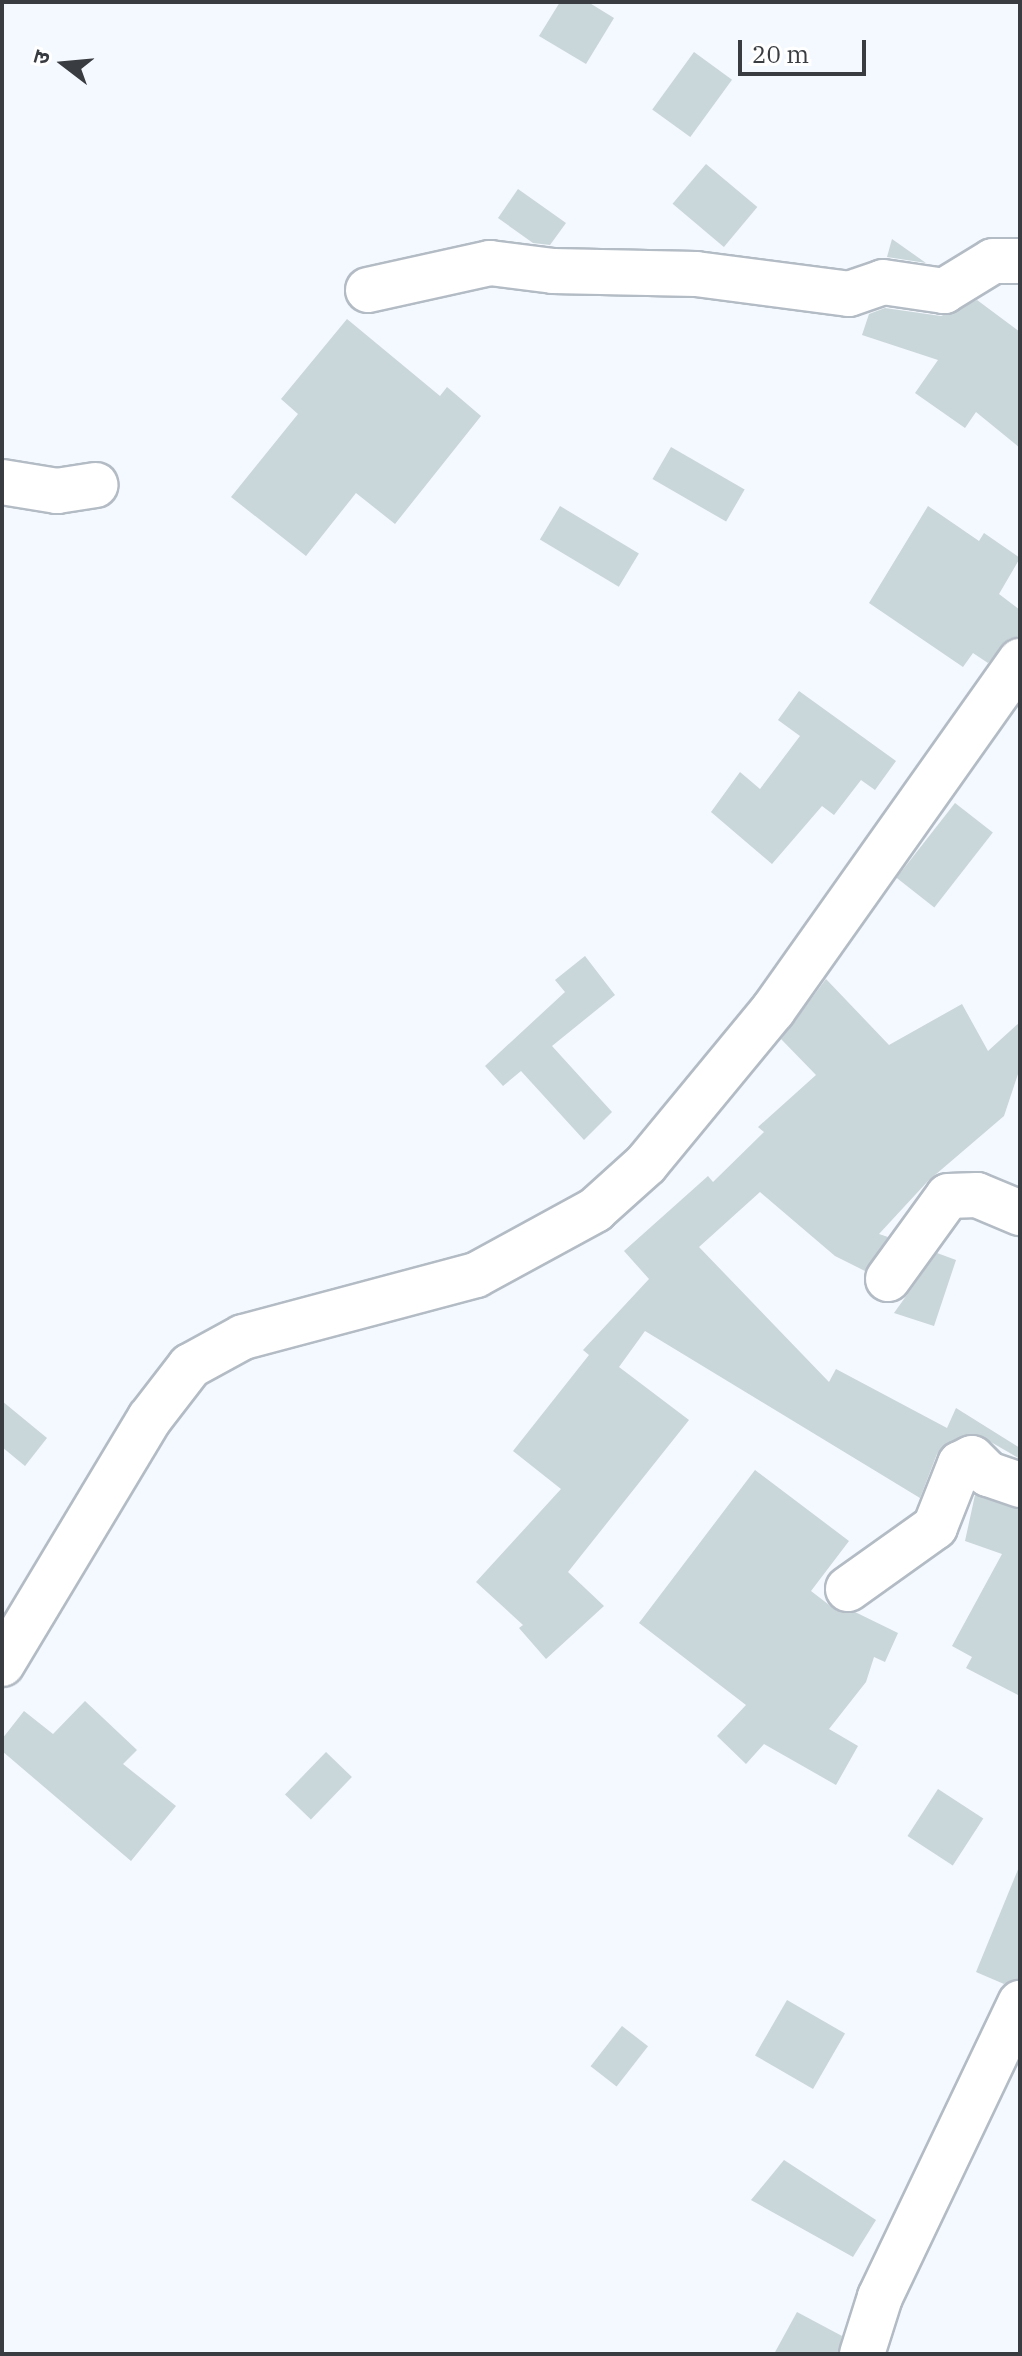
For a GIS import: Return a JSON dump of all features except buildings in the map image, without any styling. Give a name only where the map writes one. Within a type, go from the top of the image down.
[{"type":"street","points":[[368,290],[490,263],[553,271],[696,274],[849,294],[883,282],[944,291],[993,261],[1020,261]]},
{"type":"street","points":[[2,482],[57,491],[96,485]]},
{"type":"street","points":[[2,1664],[150,1418],[190,1366],[243,1337],[476,1275],[595,1210],[646,1164],[773,1010],[1020,661]]},
{"type":"street","points":[[888,1279],[948,1196],[977,1195],[1020,1213]]},
{"type":"street","points":[[848,1589],[935,1527],[960,1464],[972,1458],[988,1474],[1020,1485]]},
{"type":"street","points":[[862,2354],[880,2297],[1020,2003]]}]
